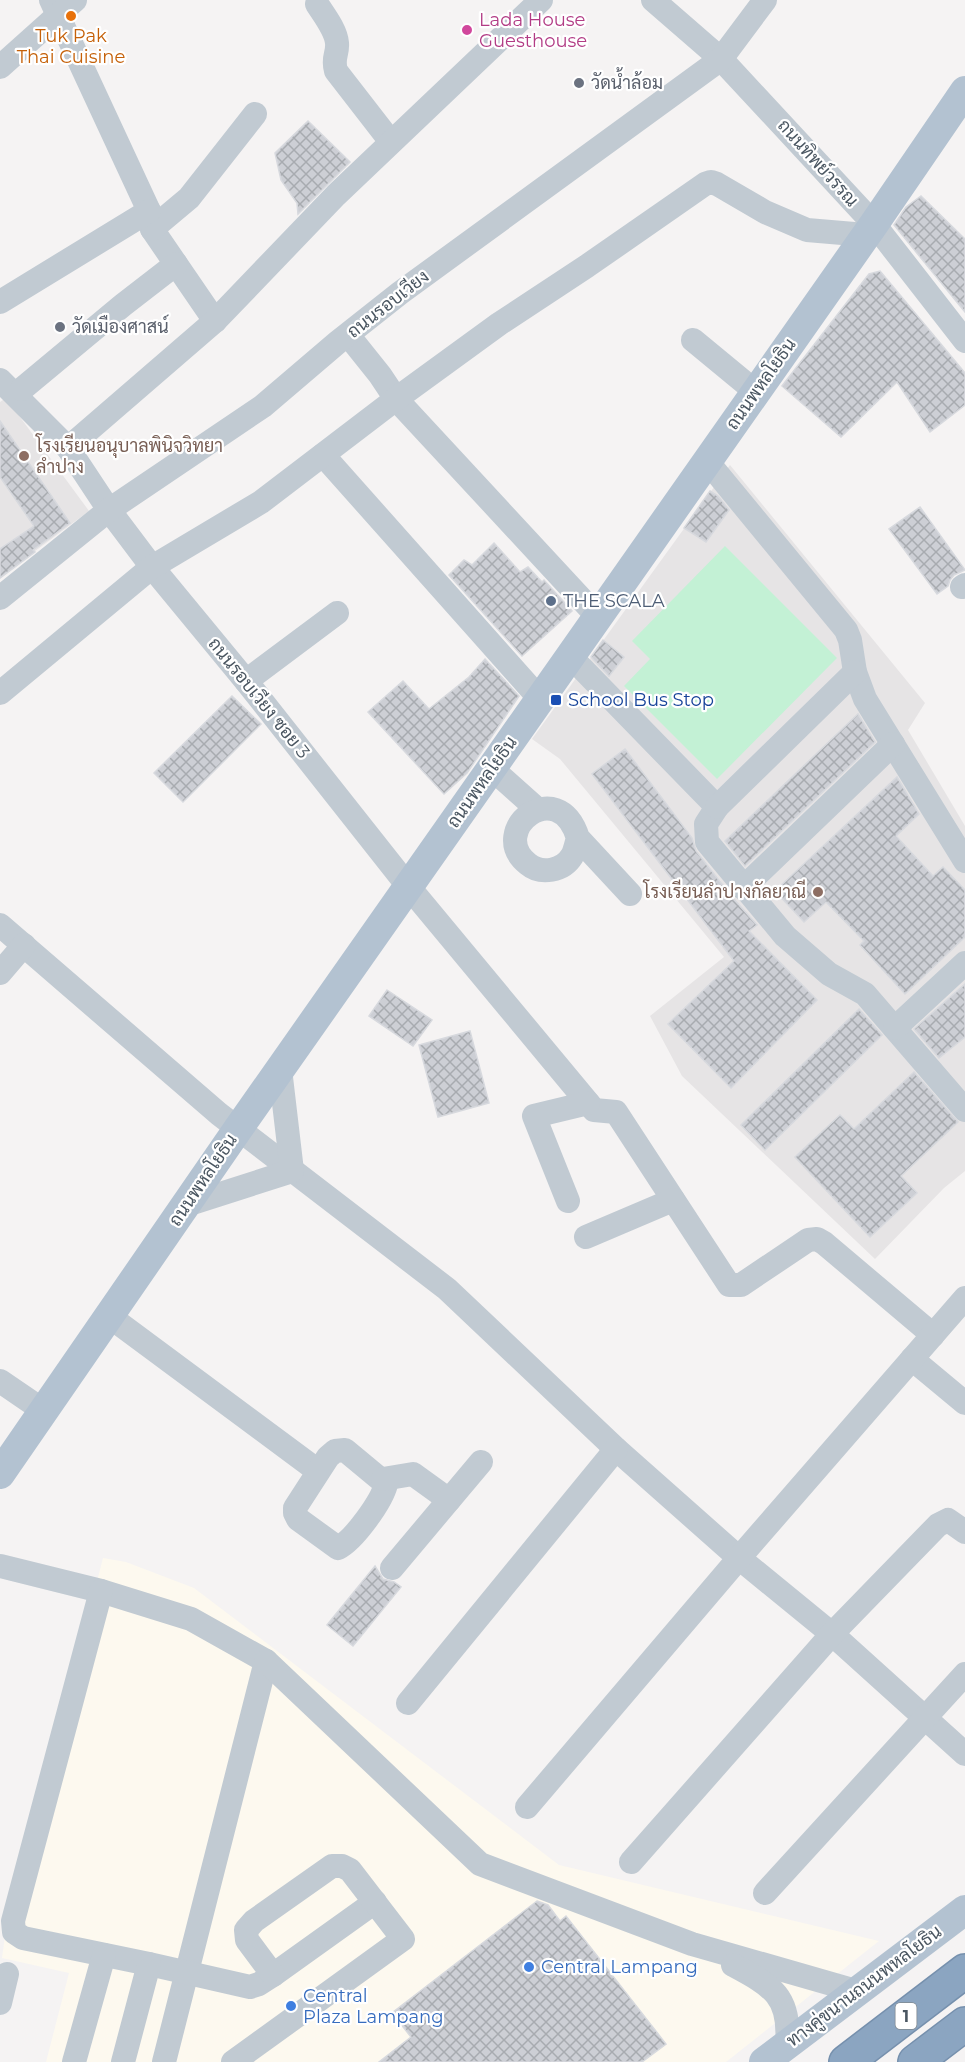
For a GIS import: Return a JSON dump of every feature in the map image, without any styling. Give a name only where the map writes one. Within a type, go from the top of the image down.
[{"type":"highway","name":"1","points":[[846,2062],[965,1971]]},
{"type":"highway","name":"1","points":[[915,2062],[965,2024]]},
{"type":"main road","name":"ถนนพหลโยธิน","points":[[0,1474],[238,1129],[870,230],[965,91]]},
{"type":"main road","name":"ทางคู่ขนานถนนพหลโยธิน","points":[[764,2062],[965,1910]]},
{"type":"street","points":[[68,448],[215,321],[336,195],[541,0]]},
{"type":"street","name":"ถนนทิพย์วรรณ","points":[[654,0],[721,59],[965,341]]},
{"type":"street","name":"ถนนรอบเวียง","points":[[0,598],[110,510],[263,406],[400,293],[721,59],[765,0]]},
{"type":"street","points":[[0,67],[61,4],[150,220],[176,264],[215,321]]},
{"type":"street","points":[[317,4],[335,34],[337,43],[333,62],[336,71],[392,142]]},
{"type":"street","points":[[0,302],[189,198],[255,114]]},
{"type":"street","points":[[0,693],[152,567],[261,502],[322,454],[499,324],[711,182],[765,212],[807,230],[870,230]]},
{"type":"street","points":[[22,389],[176,264]]},
{"type":"street","points":[[348,335],[396,399],[598,617]]},
{"type":"street","points":[[693,340],[756,392]]},
{"type":"street","name":"ถนนรอบเวียง ซอย 3","points":[[0,380],[68,448],[152,567],[246,681],[408,886],[588,1103]]},
{"type":"street","points":[[322,454],[540,699]]},
{"type":"street","points":[[707,461],[846,630],[850,640],[855,672],[865,699],[965,861]]},
{"type":"street","points":[[246,681],[337,614]]},
{"type":"street","points":[[570,656],[717,807]]},
{"type":"street","points":[[855,672],[717,807],[706,824],[707,842],[785,936],[829,974],[865,994],[965,1110]]},
{"type":"street","points":[[743,888],[893,744]]},
{"type":"street","points":[[491,768],[537,809]]},
{"type":"street","points":[[578,838],[573,855],[562,866],[548,871],[533,868],[521,859],[515,845],[516,830],[524,817],[537,809],[552,808],[565,814],[574,826],[578,838],[630,894]]},
{"type":"street","points":[[0,925],[238,1129],[447,1288],[616,1449],[739,1558],[832,1634],[965,1754]]},
{"type":"street","points":[[0,974],[24,945]]},
{"type":"street","points":[[895,1028],[965,963]]},
{"type":"street","points":[[280,1069],[292,1171]]},
{"type":"street","points":[[568,1201],[534,1116],[588,1103],[594,1110],[616,1112],[729,1285],[741,1285],[808,1240],[817,1239],[933,1335]]},
{"type":"street","points":[[186,1205],[292,1171]]},
{"type":"street","points":[[585,1237],[673,1200]]},
{"type":"street","points":[[527,1807],[965,1298]]},
{"type":"street","points":[[109,1316],[318,1471]]},
{"type":"street","points":[[912,1359],[965,1403]]},
{"type":"street","points":[[0,1381],[44,1411]]},
{"type":"street","points":[[408,1703],[616,1449]]},
{"type":"street","points":[[345,1450],[383,1479],[386,1484],[385,1491],[349,1542],[338,1548],[298,1519],[295,1513],[295,1508],[318,1471],[335,1451],[345,1450]]},
{"type":"street","points":[[392,1568],[481,1462]]},
{"type":"street","points":[[383,1479],[413,1474],[449,1500]]},
{"type":"street","points":[[631,1862],[832,1634],[938,1525],[948,1520],[965,1532]]},
{"type":"street","points":[[0,1566],[101,1592],[191,1619],[266,1661],[480,1864],[692,1944],[856,1991]]},
{"type":"street","points":[[101,1592],[14,1921],[14,1932],[23,1938],[250,1987],[273,1975],[375,1902]]},
{"type":"street","points":[[164,2062],[266,1661]]},
{"type":"street","points":[[765,1893],[965,1674]]},
{"type":"street","points":[[233,2062],[403,1939],[350,1870],[342,1866],[332,1866],[246,1930],[247,1940],[273,1975]]},
{"type":"street","points":[[692,1944],[727,1961],[771,1987],[788,2018],[787,2044]]},
{"type":"street","points":[[74,2062],[104,1955]]},
{"type":"street","points":[[123,2062],[149,1964]]},
{"type":"street","points":[[0,2003],[7,1974]]},
{"type":"shaded area","name":"โรงเรียนอนุบาลพินิจวิทยา ลำปาง","points":[[6,398],[89,511],[0,577],[0,402]]},
{"type":"shaded area","name":"โรงเรียนลำปางกัลยาณี","points":[[730,465],[925,703],[908,730],[965,826],[965,1171],[944,1188],[875,1259],[682,1076],[650,1016],[724,957],[560,759],[532,739]]},
{"type":"shaded area","points":[[103,1558],[126,1562],[194,1588],[559,1865],[879,1941],[726,2062],[46,2062],[69,1973],[2,1958],[9,1906],[55,1744]]},
{"type":"green space","points":[[725,546],[837,658],[717,779],[624,686],[650,659],[632,641]]},
{"type":"building","points":[[308,121],[350,162],[298,214],[297,203],[281,180],[275,153]]},
{"type":"building","points":[[921,196],[965,239],[965,312],[894,225],[906,207]]},
{"type":"building","points":[[880,271],[965,373],[965,405],[930,432],[897,382],[841,437],[782,386],[869,274]]},
{"type":"building","points":[[0,421],[70,523],[0,578],[0,549],[34,526],[0,477]]},
{"type":"building","points":[[710,491],[718,496],[729,510],[706,542],[684,528]]},
{"type":"building","points":[[920,507],[965,570],[954,575],[948,586],[937,594],[889,529]]},
{"type":"building","points":[[494,543],[520,572],[528,567],[542,582],[544,580],[572,611],[522,656],[449,575],[464,560],[472,565]]},
{"type":"building","points":[[603,640],[624,657],[609,676],[591,657]]},
{"type":"building","points":[[485,659],[519,696],[467,773],[444,794],[368,712],[403,681],[429,709],[469,677]]},
{"type":"building","points":[[232,696],[261,724],[183,802],[154,773]]},
{"type":"building","points":[[858,714],[875,742],[745,866],[725,841]]},
{"type":"building","points":[[625,749],[692,838],[696,851],[757,925],[749,931],[817,1000],[731,1088],[668,1024],[734,961],[592,774]]},
{"type":"building","points":[[897,777],[919,814],[896,836],[933,876],[943,867],[965,890],[965,937],[905,994],[860,945],[864,941],[826,902],[804,922],[775,891]]},
{"type":"building","points":[[965,984],[965,1037],[939,1058],[914,1029]]},
{"type":"building","points":[[387,990],[432,1020],[413,1046],[369,1016]]},
{"type":"building","points":[[859,1009],[882,1035],[765,1150],[741,1125]]},
{"type":"building","points":[[470,1031],[489,1103],[438,1117],[419,1045]]},
{"type":"building","points":[[914,1072],[958,1122],[901,1176],[917,1193],[870,1237],[795,1157],[840,1115],[854,1129]]},
{"type":"building","points":[[375,1566],[383,1579],[401,1587],[353,1646],[327,1625]]},
{"type":"building","name":"Central Lampang","points":[[537,1901],[548,1905],[560,1921],[566,1916],[666,2044],[642,2062],[379,2062],[411,2037],[392,2013]]},
{"type":"place","name":"Tuk Pak Thai Cuisine","points":[[71,16]]},
{"type":"place","name":"Lada House Guesthouse","points":[[467,30]]},
{"type":"place","name":"วัดน้ำล้อม","points":[[579,83]]},
{"type":"place","name":"วัดเมืองศาสน์","points":[[60,327]]},
{"type":"place","name":"โรงเรียนอนุบาลพินิจวิทยา ลำปาง","points":[[24,456]]},
{"type":"place","name":"THE SCALA","points":[[551,601]]},
{"type":"place","name":"School Bus Stop","points":[[556,700]]},
{"type":"place","name":"โรงเรียนลำปางกัลยาณี","points":[[818,892]]},
{"type":"place","name":"Central Lampang","points":[[529,1967]]},
{"type":"place","name":"Central Plaza Lampang","points":[[291,2006]]}]
